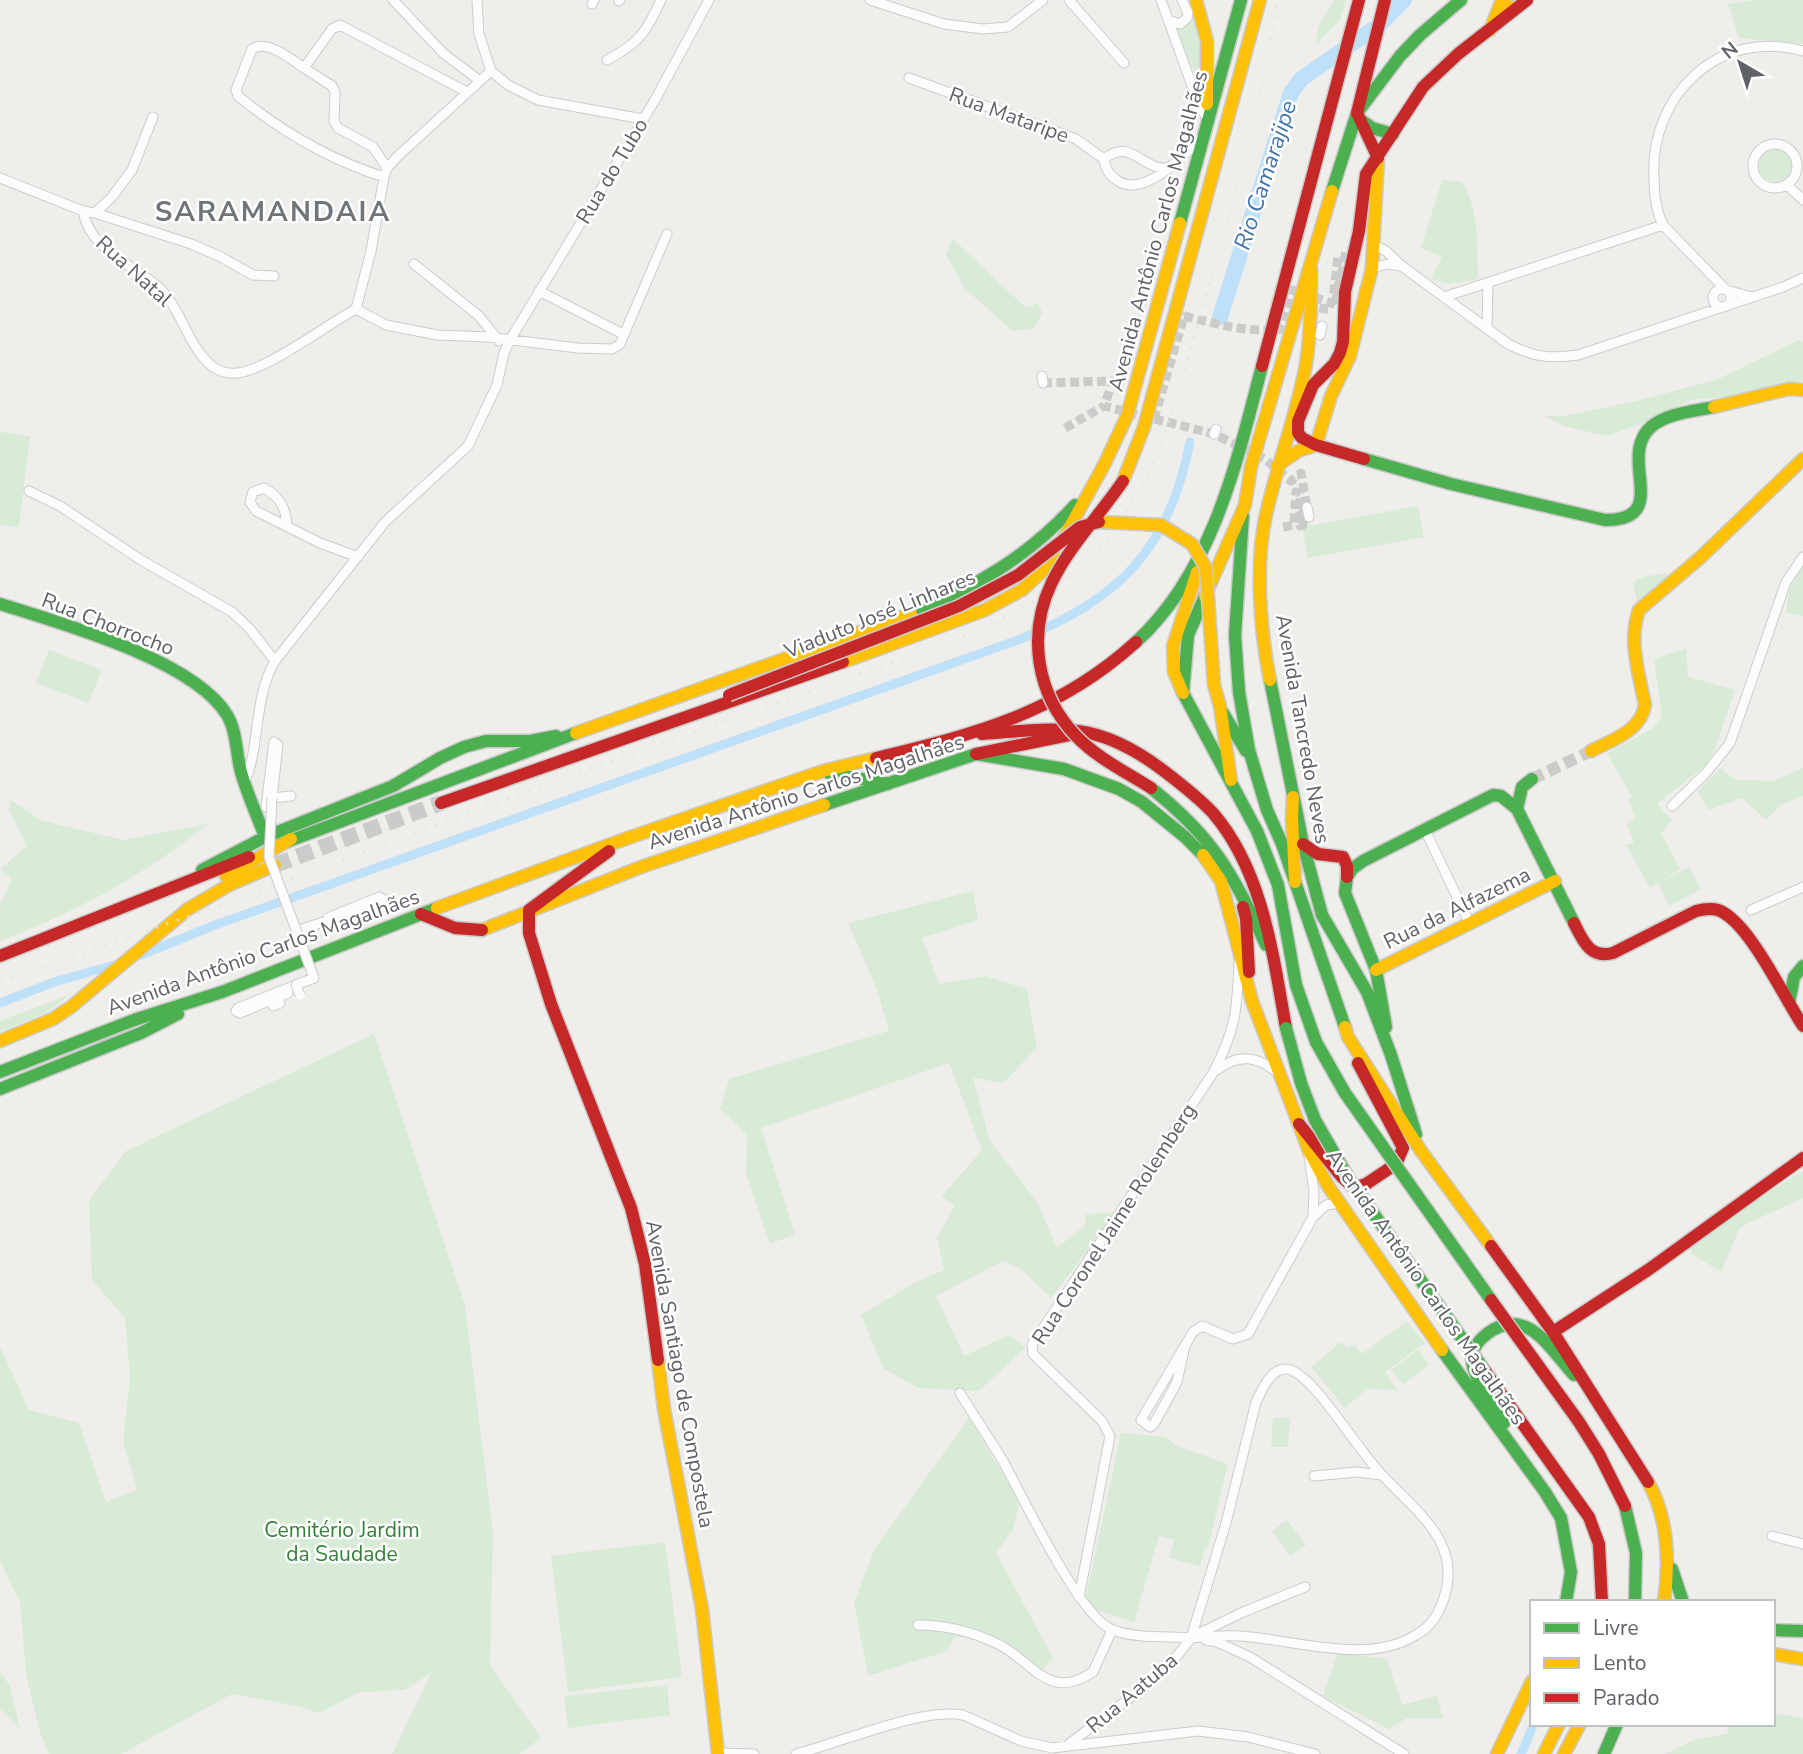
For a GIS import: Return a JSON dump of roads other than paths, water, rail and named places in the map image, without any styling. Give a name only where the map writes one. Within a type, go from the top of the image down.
[{"type":"main road","points":[[1196,0],[1206,41],[1208,66],[1205,134]]},
{"type":"main road","name":"Avenida Antônio Carlos Magalhães","points":[[1260,0],[1146,427],[1136,456],[1123,481],[1052,582],[1041,609],[1038,625],[1038,657],[1040,672],[1052,702],[1077,737],[1173,804],[1205,834],[1229,867],[1274,961]]},
{"type":"main road","points":[[966,736],[1047,705],[1113,663],[1157,623],[1189,576],[1212,530],[1235,465],[1359,0]]},
{"type":"main road","points":[[1316,445],[1331,396],[1350,356],[1372,268],[1378,158],[1359,117],[1362,93],[1385,0]]},
{"type":"main road","points":[[1490,30],[1502,0],[1508,7],[1516,8]]},
{"type":"main road","points":[[1527,0],[1424,87],[1408,107],[1378,158],[1370,165],[1364,182],[1359,231],[1345,292],[1343,342],[1334,364],[1313,385],[1298,421],[1298,433],[1316,445],[1451,484],[1605,520],[1624,520],[1637,512],[1641,497],[1639,444],[1644,432],[1655,422],[1789,389],[1803,390]]},
{"type":"main road","name":"Avenida Antônio Carlos Magalhães","points":[[441,803],[514,775],[708,710],[977,614],[1024,588],[1043,572],[1058,552],[1120,434],[1136,388],[1150,325],[1241,2]]},
{"type":"main road","name":"Avenida Tancredo Neves","points":[[1295,882],[1267,810],[1253,764],[1239,692],[1235,635],[1245,505],[1251,467],[1311,256],[1359,117],[1400,56],[1455,3]]},
{"type":"main road","points":[[1359,117],[1371,128],[1393,134]]},
{"type":"main road","points":[[1353,249],[1374,245]]},
{"type":"main road","name":"Avenida Tancredo Neves","points":[[1311,256],[1310,334],[1305,368],[1265,517],[1260,582],[1265,655],[1303,844],[1322,915],[1367,992],[1391,1055],[1421,1151]]},
{"type":"main road","points":[[1277,467],[1298,451],[1316,445]]},
{"type":"main road","points":[[1591,751],[1636,726],[1644,717],[1645,705],[1632,633],[1639,610],[1702,557],[1803,459]]},
{"type":"main road","name":"Avenida Antônio Carlos Magalhães","points":[[291,839],[587,729],[911,614],[965,591],[1025,554],[1058,525],[1105,463]]},
{"type":"main road","points":[[1183,693],[1188,635],[1245,505]]},
{"type":"main road","name":"Viaduto José Linhares","points":[[708,710],[729,695],[959,606],[1018,575],[1080,527],[1096,522],[1161,525],[1192,544],[1206,568],[1214,685],[1220,706],[1231,780]]},
{"type":"main road","name":"Avenida Antônio Carlos Magalhães","points":[[1203,548],[1192,593],[1178,625],[1173,646],[1174,672],[1257,831],[1278,885],[1296,985],[1316,1042],[1345,1093],[1599,1454],[1625,1506],[1633,1535],[1638,1564],[1634,1600]]},
{"type":"main road","name":"Rua Chorrocho","points":[[0,604],[127,648],[169,667],[218,702],[226,712],[244,784],[265,836]]},
{"type":"main road","points":[[707,687],[729,695]]},
{"type":"main road","points":[[1220,706],[1253,764]]},
{"type":"main road","points":[[167,890],[265,836],[393,786],[464,747],[486,741],[530,741],[587,729]]},
{"type":"main road","name":"Avenida Antônio Carlos Magalhães","points":[[0,1072],[134,1020],[222,992],[421,914],[628,838],[824,772],[966,736],[1046,729],[1080,731],[1100,736],[1148,759],[1192,793],[1220,822],[1234,845],[1254,889],[1274,961],[1286,1028],[1301,1083],[1315,1120],[1382,1227],[1589,1517],[1599,1544],[1602,1600]]},
{"type":"main road","points":[[976,754],[1066,737],[1080,731]]},
{"type":"main road","name":"Avenida Antônio Carlos Magalhães","points":[[421,914],[455,928],[482,930],[529,909],[641,867],[976,754],[1043,764],[1119,789],[1158,815],[1198,850],[1214,869],[1225,895],[1252,1001],[1309,1151],[1340,1203],[1441,1349],[1507,1437],[1560,1518],[1570,1562],[1566,1600]]},
{"type":"main road","points":[[824,772],[887,784]]},
{"type":"main road","points":[[1347,877],[1352,869],[1363,861],[1493,795],[1502,796],[1517,809],[1522,787],[1532,779]]},
{"type":"main road","points":[[1293,797],[1290,817],[1297,864],[1295,882],[1348,1037],[1372,1093],[1401,1139],[1401,1156],[1396,1164],[1375,1179],[1354,1188],[1296,1121]]},
{"type":"main road","name":"Rua da Alfazema","points":[[1517,809],[1588,948],[1599,956],[1613,953],[1694,912],[1713,908],[1722,911],[1736,923],[1768,967],[1803,1026]]},
{"type":"main road","points":[[529,909],[628,838]]},
{"type":"main road","points":[[0,956],[291,839]]},
{"type":"main road","points":[[188,908],[225,876],[291,839]]},
{"type":"main road","points":[[1303,844],[1318,854],[1343,857],[1347,866],[1347,877]]},
{"type":"main road","name":"Avenida Antônio Carlos Magalhães","points":[[0,1041],[53,1019],[86,995],[188,908],[212,893],[275,865]]},
{"type":"main road","name":"Rua da Alfazema","points":[[1347,877],[1345,893],[1376,970],[1391,1055]]},
{"type":"main road","name":"Rua da Alfazema","points":[[1376,970],[1555,881]]},
{"type":"main road","points":[[1239,886],[1246,918],[1252,1001]]},
{"type":"main road","name":"Avenida Santiago de Compostela","points":[[529,909],[529,933],[551,1004],[631,1208],[642,1251],[664,1409],[702,1609],[718,1753]]},
{"type":"main road","name":"Avenida Santiago de Compostela","points":[[513,917],[529,933]]},
{"type":"main road","points":[[1789,1003],[1794,977],[1803,965]]},
{"type":"main road","points":[[0,1089],[141,1033],[222,992]]},
{"type":"main road","points":[[1348,1037],[1421,1151],[1553,1332],[1650,1486],[1682,1600]]},
{"type":"main road","points":[[1553,1332],[1648,1270],[1803,1158]]},
{"type":"main road","points":[[1507,1437],[1503,1420],[1475,1371],[1472,1356],[1479,1341],[1498,1325],[1515,1321],[1530,1328],[1573,1374],[1587,1384]]},
{"type":"main road","points":[[1664,1600],[1669,1559]]},
{"type":"main road","points":[[1775,1630],[1803,1631]]},
{"type":"main road","points":[[1775,1630],[1803,1641]]},
{"type":"main road","points":[[1775,1654],[1803,1659]]},
{"type":"main road","points":[[1497,1754],[1530,1685]]},
{"type":"main road","points":[[1544,1754],[1558,1726]]},
{"type":"main road","points":[[1564,1754],[1579,1726]]},
{"type":"main road","points":[[1604,1754],[1616,1726]]},
{"type":"street","points":[[393,0],[443,52],[480,81]]},
{"type":"street","points":[[477,0],[479,34],[491,71],[518,92],[538,100],[643,119]]},
{"type":"street","points":[[607,60],[636,42],[661,0]]},
{"type":"street","name":"Rua do Tubo","points":[[244,784],[253,757],[264,685],[275,661],[391,516],[468,446],[496,385],[504,352],[510,340],[643,119],[709,0]]},
{"type":"street","points":[[870,0],[944,24],[983,29],[1008,27],[1043,0]]},
{"type":"street","points":[[1069,0],[1124,63]]},
{"type":"street","points":[[1161,0],[1200,108],[1206,116]]},
{"type":"street","points":[[1168,20],[1180,24],[1187,18],[1188,13],[1182,0]]},
{"type":"street","points":[[304,68],[331,29],[340,25],[467,92]]},
{"type":"street","points":[[257,46],[276,50],[332,86],[335,92],[334,121],[338,128],[373,147],[386,173],[360,170],[320,151],[245,102],[236,93],[252,49],[257,46]]},
{"type":"street","points":[[1725,306],[1730,297],[1726,290],[1663,225],[1656,204],[1653,165],[1663,116],[1676,94],[1695,74],[1717,60],[1745,49],[1772,47],[1803,51]]},
{"type":"street","points":[[491,71],[386,173],[371,251],[356,309],[375,321],[399,329],[454,337],[497,338],[578,348],[612,349],[620,344],[667,234]]},
{"type":"street","name":"Rua Mataripe","points":[[909,78],[1076,139],[1104,159],[1111,177],[1132,186],[1149,181],[1168,168],[1205,134]]},
{"type":"street","points":[[94,213],[111,198],[132,170],[153,117]]},
{"type":"street","points":[[1773,144],[1787,147],[1796,158],[1796,173],[1787,185],[1773,188],[1760,183],[1756,177],[1753,170],[1755,156],[1765,146],[1773,144]]},
{"type":"street","points":[[1104,159],[1111,154],[1125,151],[1154,167],[1168,168]]},
{"type":"street","points":[[0,178],[83,211],[191,244],[253,275],[274,276]]},
{"type":"street","points":[[1787,185],[1803,200]]},
{"type":"street","name":"Rua Natal","points":[[83,211],[88,227],[99,242],[165,294],[179,314],[196,348],[210,365],[229,373],[249,371],[271,360],[356,309]]},
{"type":"street","points":[[1444,297],[1663,225]]},
{"type":"street","points":[[1374,245],[1386,251],[1403,267],[1508,344],[1525,353],[1551,359],[1578,355],[1803,278]]},
{"type":"street","points":[[414,264],[479,316],[497,338],[504,352]]},
{"type":"street","points":[[1372,268],[1388,264],[1403,267]]},
{"type":"street","points":[[1707,273],[1717,305],[1725,306]]},
{"type":"street","points":[[1487,326],[1488,284]]},
{"type":"street","points":[[1783,287],[1803,284]]},
{"type":"street","points":[[1705,313],[1717,290],[1753,297]]},
{"type":"street","points":[[539,291],[623,334]]},
{"type":"street","points":[[287,526],[286,514],[280,500],[264,488],[253,492],[250,502],[252,508],[287,526],[338,551],[358,557]]},
{"type":"street","points":[[29,491],[60,506],[141,560],[232,612],[250,628],[275,661]]},
{"type":"street","points":[[1672,806],[1705,774],[1730,743],[1786,582],[1803,557]]},
{"type":"street","points":[[265,807],[272,744],[275,741],[278,744],[269,857],[314,978],[296,985],[238,1008],[236,1011],[240,1013],[300,995],[296,985]]},
{"type":"street","points":[[272,799],[291,796]]},
{"type":"street","points":[[1425,830],[1470,924]]},
{"type":"street","points":[[1751,910],[1803,887]]},
{"type":"street","points":[[296,931],[381,903],[383,899],[379,897],[328,918]]},
{"type":"street","name":"Rua Coronel Jaime Rolemberg","points":[[1079,1597],[1110,1436],[1102,1421],[1033,1354],[1032,1345],[1213,1073],[1230,1039],[1234,1024],[1239,958]]},
{"type":"street","points":[[1213,1073],[1231,1061],[1248,1058],[1268,1065],[1283,1078]]},
{"type":"street","points":[[1309,1151],[1314,1192],[1312,1217]]},
{"type":"street","points":[[1185,1346],[1177,1382],[1150,1427],[1141,1420],[1185,1346],[1197,1328],[1202,1326],[1233,1339],[1248,1334],[1312,1217],[1326,1205],[1340,1203]]},
{"type":"street","points":[[1283,1368],[1290,1369],[1304,1378],[1381,1475],[1429,1524],[1447,1555],[1449,1573],[1441,1610],[1419,1634],[1402,1643],[1367,1649],[1344,1649],[1240,1636],[1191,1638],[1226,1523],[1256,1402],[1275,1373],[1283,1368]]},
{"type":"street","points":[[960,1393],[1003,1461],[1079,1597],[1099,1622],[1112,1630],[1140,1635],[1217,1642],[1250,1657],[1404,1754]]},
{"type":"street","points":[[1314,1476],[1356,1472],[1381,1475]]},
{"type":"street","points":[[1772,1536],[1803,1544]]},
{"type":"street","points":[[1191,1638],[1241,1613],[1305,1587]]},
{"type":"street","points":[[918,1625],[947,1627],[998,1644],[1048,1681],[1060,1683],[1072,1682],[1093,1672],[1112,1630]]},
{"type":"street","name":"Rua Aatuba","points":[[1069,1744],[1143,1688],[1177,1656],[1191,1638]]},
{"type":"street","points":[[796,1754],[928,1716],[954,1713],[1051,1751],[1069,1744],[1198,1731],[1248,1737],[1315,1754]]},
{"type":"street","points":[[718,1753],[754,1754]]},
{"type":"waterway","name":"Rio Camarajipe","points":[[1220,317],[1291,93],[1301,79],[1379,25],[1404,0]]},
{"type":"waterway","points":[[141,955],[215,925],[1018,640],[1054,624],[1085,607],[1111,588],[1134,566],[1153,542],[1181,480],[1190,442]]},
{"type":"waterway","points":[[0,1003],[54,982],[114,965]]},
{"type":"waterway","points":[[1521,1754],[1533,1726]]},
{"type":"tunnel","points":[[1184,316],[1244,329],[1282,329],[1293,290],[1337,305],[1344,257],[1338,256],[1333,299],[1336,300],[1340,274]]},
{"type":"tunnel","points":[[1323,313],[1325,300]]},
{"type":"tunnel","points":[[1154,419],[1185,313]]},
{"type":"tunnel","points":[[1043,383],[1113,381],[1104,406],[1214,434],[1265,459],[1291,481],[1301,473],[1307,507],[1304,507],[1303,525],[1300,526],[1300,492],[1296,492],[1294,525],[1283,527]]},
{"type":"tunnel","points":[[1065,428],[1104,406]]},
{"type":"tunnel","points":[[1532,779],[1591,751]]},
{"type":"tunnel","points":[[275,865],[441,803]]},
{"type":"railway","points":[[0,981],[951,641],[1014,613],[1071,575],[1096,552],[1118,525],[1136,496],[1164,434],[1246,152],[1264,77],[1277,0]]},
{"type":"district","name":"SARAMANDAIA","points":[[273,211]]},
{"type":"park label","name":"Cemitério Jardim da Saudade","points":[[342,1542]]}]
